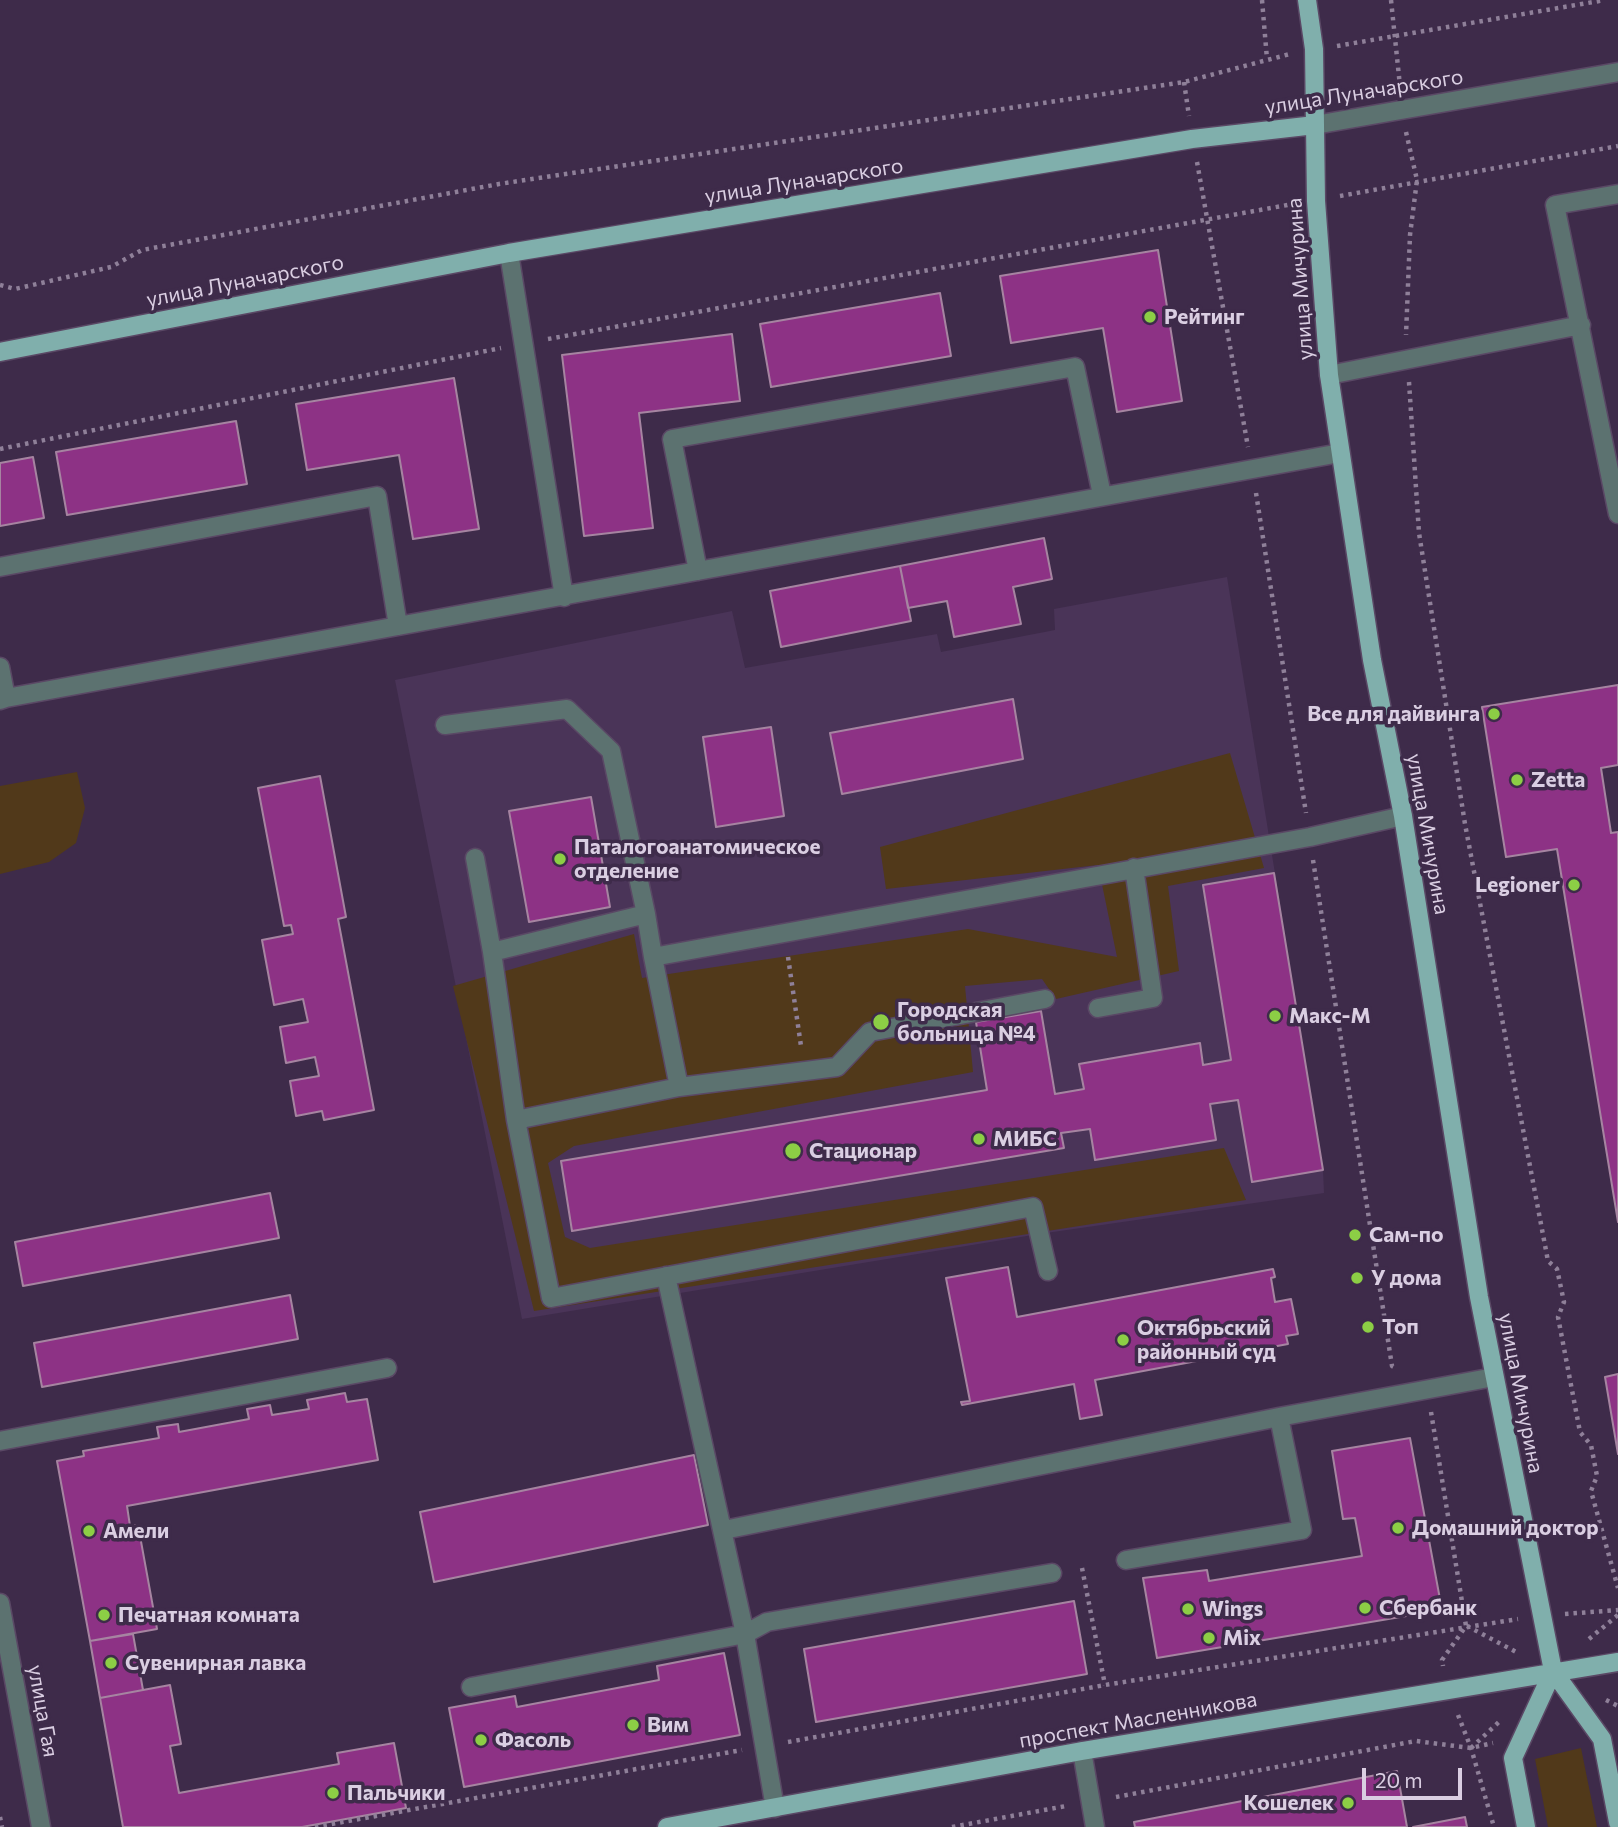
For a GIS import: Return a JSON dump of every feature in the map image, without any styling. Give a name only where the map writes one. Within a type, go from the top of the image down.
[{"type":"main road","name":"улица Мичурина","points":[[1307,0],[1314,49],[1316,201],[1329,375],[1372,660],[1403,816],[1494,1377],[1553,1671],[1602,1739],[1618,1822]]},
{"type":"main road","name":"улица Луначарского","points":[[0,352],[509,253],[1192,139],[1315,125]]},
{"type":"main road","name":"проспект Масленникова","points":[[667,1827],[1082,1751],[1618,1662]]},
{"type":"main road","points":[[1526,1827],[1513,1758],[1553,1671]]},
{"type":"street","name":"улица Луначарского","points":[[1315,125],[1618,72]]},
{"type":"street","points":[[1618,194],[1555,205],[1618,514]]},
{"type":"street","points":[[509,253],[564,597]]},
{"type":"street","points":[[1329,375],[1581,325]]},
{"type":"street","points":[[698,571],[672,439],[1075,367],[1102,495]]},
{"type":"street","points":[[0,667],[3,699],[564,597],[1252,467],[1340,453]]},
{"type":"street","points":[[0,567],[377,496],[398,626]]},
{"type":"street","points":[[445,725],[567,709],[611,751],[679,1087]]},
{"type":"street","points":[[653,957],[1310,837],[1403,816]]},
{"type":"street","points":[[475,859],[492,952],[516,1120],[551,1298],[1033,1207],[1048,1271]]},
{"type":"street","points":[[1098,1008],[1153,998],[1134,868]]},
{"type":"street","points":[[492,952],[646,914]]},
{"type":"street","points":[[516,1120],[679,1087],[837,1067],[870,1032],[1045,999]]},
{"type":"street","points":[[666,1276],[746,1634],[775,1808]]},
{"type":"street","points":[[0,1441],[387,1368]]},
{"type":"street","points":[[724,1530],[1279,1417],[1494,1377]]},
{"type":"street","points":[[1126,1560],[1302,1530],[1279,1417]]},
{"type":"street","points":[[471,1687],[746,1634],[767,1622],[1052,1573]]},
{"type":"street","name":"улица Гая","points":[[0,1603],[41,1827]]},
{"type":"street","points":[[1082,1751],[1096,1827]]},
{"type":"path","points":[[1262,0],[1266,59]]},
{"type":"path","points":[[1391,0],[1408,153],[1417,180],[1410,235],[1408,360],[1419,533],[1465,824],[1548,1261],[1557,1269],[1564,1302],[1559,1317],[1580,1432],[1591,1445],[1597,1476],[1591,1491],[1618,1588]]},
{"type":"path","points":[[0,285],[15,289],[111,267],[142,250],[499,184],[1184,82],[1266,59],[1314,49],[1394,38],[1605,0]]},
{"type":"path","points":[[1184,82],[1252,467],[1392,1366],[1427,1390],[1466,1626],[1442,1660],[1448,1691],[1471,1748],[1494,1827]]},
{"type":"path","points":[[0,449],[524,343],[1209,218],[1316,201],[1417,180],[1618,146]]},
{"type":"path","points":[[785,934],[804,1071]]},
{"type":"path","points":[[1082,1568],[1105,1685]]},
{"type":"path","points":[[315,1827],[1105,1685],[1466,1626],[1543,1615],[1618,1610]]},
{"type":"path","points":[[952,1827],[1416,1741],[1471,1748],[1521,1737]]},
{"type":"path","points":[[0,1817],[2,1827]]},
{"type":"shaded area","name":"Городская больница №4","points":[[1227,577],[1323,1170],[1324,1193],[1039,1234],[522,1319],[395,680],[732,611],[745,668],[937,634],[941,652],[1055,630],[1054,609]]},
{"type":"shaded area","points":[[1230,753],[1264,868],[1168,886],[1179,971],[1056,999],[1042,979],[965,986],[973,1072],[574,1146],[548,1163],[565,1237],[590,1248],[1224,1148],[1246,1200],[534,1311],[453,986],[634,934],[642,978],[968,929],[1117,957],[1098,865],[886,889],[880,847]]},
{"type":"shaded area","points":[[77,772],[85,808],[76,843],[49,862],[0,874],[0,786]]},
{"type":"shaded area","points":[[1581,1748],[1597,1827],[1548,1827],[1535,1759]]},
{"type":"building","points":[[1158,250],[1182,401],[1117,412],[1103,328],[1011,343],[1000,276]]},
{"type":"building","points":[[940,293],[951,356],[771,387],[760,324]]},
{"type":"building","points":[[732,334],[740,401],[639,413],[653,528],[584,536],[562,355]]},
{"type":"building","points":[[454,378],[479,529],[413,539],[399,455],[307,470],[296,404]]},
{"type":"building","points":[[236,421],[247,484],[67,515],[56,452]]},
{"type":"building","points":[[33,457],[44,518],[0,526],[0,463]]},
{"type":"building","points":[[1044,538],[1052,579],[1013,587],[1021,624],[954,637],[947,601],[908,608],[900,566]]},
{"type":"building","points":[[900,566],[911,621],[781,647],[770,591]]},
{"type":"building","points":[[1618,685],[1618,765],[1601,768],[1611,833],[1618,832],[1618,1222],[1557,849],[1506,857],[1482,707]]},
{"type":"building","points":[[1013,699],[1023,759],[842,794],[830,733]]},
{"type":"building","points":[[771,727],[784,816],[716,827],[703,737]]},
{"type":"building","points":[[320,776],[346,917],[338,919],[374,1110],[324,1120],[322,1111],[296,1116],[290,1081],[319,1076],[315,1057],[286,1063],[280,1027],[308,1022],[303,999],[274,1005],[262,940],[293,934],[291,925],[284,926],[258,788]]},
{"type":"building","name":"Паталогоанатомическое отделение","points":[[591,797],[610,907],[529,922],[509,811]]},
{"type":"building","points":[[1274,873],[1323,1170],[1252,1182],[1238,1100],[1210,1104],[1216,1140],[1095,1160],[1090,1129],[1061,1133],[1064,1148],[572,1231],[561,1161],[987,1090],[976,1022],[1041,1011],[1055,1094],[1084,1089],[1079,1064],[1200,1043],[1203,1065],[1231,1060],[1203,885]]},
{"type":"building","points":[[270,1193],[279,1238],[23,1286],[15,1242]]},
{"type":"building","name":"Октябрьский районный суд","points":[[1008,1267],[1017,1317],[1273,1269],[1275,1277],[1271,1278],[1275,1302],[1291,1299],[1298,1334],[1286,1336],[1288,1344],[1095,1380],[1102,1415],[1080,1419],[1074,1384],[962,1405],[961,1402],[970,1401],[946,1278]]},
{"type":"building","points":[[290,1295],[298,1339],[42,1387],[34,1343]]},
{"type":"building","points":[[1618,1374],[1618,1454],[1605,1377]]},
{"type":"building","points":[[345,1393],[347,1402],[367,1399],[378,1460],[127,1506],[130,1526],[138,1525],[157,1629],[90,1641],[57,1461],[84,1456],[83,1451],[159,1438],[157,1427],[178,1424],[179,1432],[249,1419],[247,1409],[270,1405],[272,1415],[309,1409],[307,1400]]},
{"type":"building","points":[[1410,1438],[1442,1610],[1157,1658],[1143,1578],[1207,1570],[1209,1581],[1362,1556],[1355,1518],[1343,1519],[1332,1451]]},
{"type":"building","points":[[694,1455],[708,1525],[434,1582],[420,1512]]},
{"type":"building","points":[[1074,1601],[1087,1674],[816,1722],[804,1649]]},
{"type":"building","points":[[133,1634],[143,1690],[100,1698],[90,1641]]},
{"type":"building","points":[[724,1653],[740,1735],[464,1787],[449,1708],[515,1696],[517,1707],[659,1680],[657,1666]]},
{"type":"building","points":[[170,1685],[181,1744],[170,1746],[179,1793],[339,1764],[337,1753],[394,1743],[406,1808],[302,1827],[123,1827],[100,1698]]},
{"type":"building","points":[[1397,1771],[1407,1827],[1135,1827],[1134,1822]]},
{"type":"building","points":[[1465,1817],[1467,1827],[1413,1827]]},
{"type":"place","name":"Рейтинг","points":[[1150,317]]},
{"type":"place","name":"Все для дайвинга","points":[[1494,714]]},
{"type":"place","name":"Zetta","points":[[1517,780]]},
{"type":"place","name":"Паталогоанатомическое отделение","points":[[560,859]]},
{"type":"place","name":"Legioner","points":[[1574,885]]},
{"type":"place","name":"Макс-М","points":[[1275,1016]]},
{"type":"place","name":"Городская больница №4","points":[[881,1022]]},
{"type":"place","name":"МИБС","points":[[979,1139]]},
{"type":"place","name":"Стационар","points":[[793,1151]]},
{"type":"place","name":"Сам-по","points":[[1355,1235]]},
{"type":"place","name":"У дома","points":[[1357,1278]]},
{"type":"place","name":"Топ","points":[[1368,1327]]},
{"type":"place","name":"Октябрьский районный суд","points":[[1123,1340]]},
{"type":"place","name":"Домашний доктор","points":[[1398,1528]]},
{"type":"place","name":"Амели","points":[[89,1531]]},
{"type":"place","name":"Сбербанк","points":[[1365,1608]]},
{"type":"place","name":"Wings","points":[[1188,1609]]},
{"type":"place","name":"Печатная комната","points":[[104,1615]]},
{"type":"place","name":"Mix","points":[[1209,1638]]},
{"type":"place","name":"Сувенирная лавка","points":[[111,1663]]},
{"type":"place","name":"Вим","points":[[633,1725]]},
{"type":"place","name":"Фасоль","points":[[481,1740]]},
{"type":"place","name":"Пальчики","points":[[333,1793]]},
{"type":"place","name":"Кошелек","points":[[1348,1803]]}]
